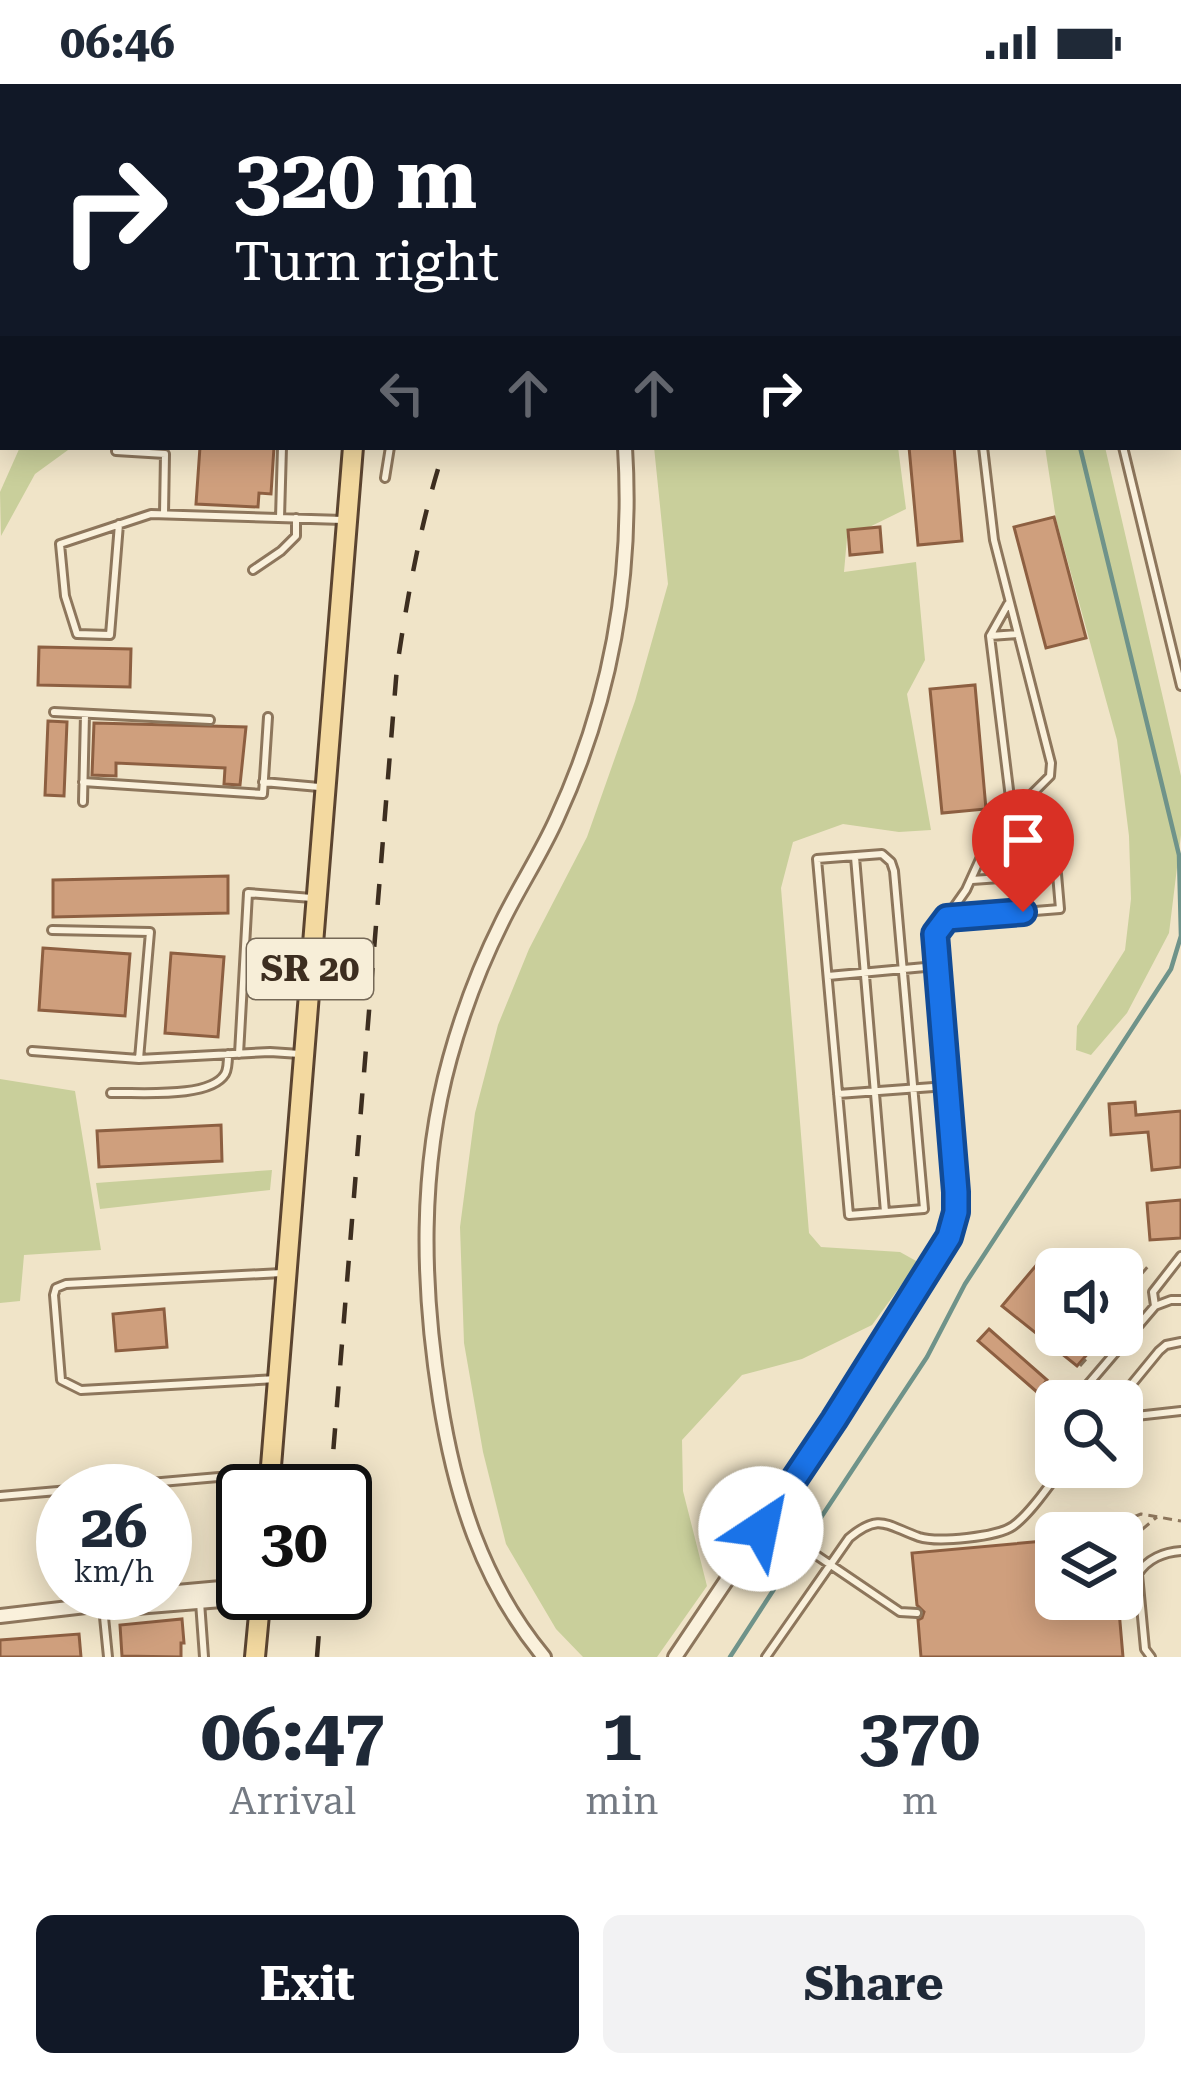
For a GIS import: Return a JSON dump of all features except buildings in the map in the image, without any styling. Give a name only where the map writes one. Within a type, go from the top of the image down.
[{"type":"main road","name":"SR 20","points":[[271,1464],[353,450]]},
{"type":"main road","points":[[255,1620],[255,1657]]},
{"type":"street","points":[[544,1657],[517,1623],[494,1582],[456,1486],[428,1322],[426,1208],[449,1061],[475,983],[555,822],[599,706],[623,580],[628,504],[625,450]]},
{"type":"street","points":[[675,1657],[871,1362],[953,1226],[956,1192],[934,946]]},
{"type":"street","points":[[192,1603],[216,1599]]},
{"type":"street","points":[[0,1616],[36,1612]]},
{"type":"lane","points":[[280,518],[282,450]]},
{"type":"lane","points":[[385,478],[390,450]]},
{"type":"lane","points":[[934,946],[935,934],[970,880],[991,835],[1050,776],[1051,763],[994,540],[983,450]]},
{"type":"lane","points":[[1124,450],[1181,686]]},
{"type":"lane","points":[[116,451],[165,454],[164,514]]},
{"type":"lane","points":[[119,524],[110,635],[77,634],[65,596],[60,544],[119,524],[151,514],[347,520]]},
{"type":"lane","points":[[253,570],[296,536],[296,518]]},
{"type":"lane","points":[[947,918],[1060,909],[1057,874],[1012,814],[990,636],[1010,601]]},
{"type":"lane","points":[[990,636],[1018,634]]},
{"type":"lane","points":[[54,712],[210,720]]},
{"type":"lane","points":[[83,802],[86,714]]},
{"type":"lane","points":[[83,782],[262,794],[268,717]]},
{"type":"lane","points":[[263,782],[325,788]]},
{"type":"lane","points":[[882,854],[895,872],[924,1209],[849,1215],[817,859],[855,856],[882,854]]},
{"type":"lane","points":[[855,856],[885,1212]]},
{"type":"lane","points":[[970,880],[1057,874]]},
{"type":"lane","points":[[238,1054],[248,893],[316,898]]},
{"type":"lane","points":[[52,930],[150,932],[139,1059]]},
{"type":"lane","points":[[828,976],[936,966]]},
{"type":"lane","points":[[32,1051],[139,1059],[303,1054]]},
{"type":"lane","points":[[111,1093],[195,1090],[215,1084],[227,1072],[228,1054]]},
{"type":"lane","points":[[838,1094],[947,1086]]},
{"type":"lane","points":[[1155,1306],[1153,1292],[1181,1256]]},
{"type":"lane","points":[[278,1379],[81,1390],[62,1380],[54,1295],[56,1288],[66,1284],[286,1273]]},
{"type":"lane","points":[[1092,1380],[1155,1306],[1181,1300]]},
{"type":"lane","points":[[1135,1380],[1166,1345],[1181,1342]]},
{"type":"lane","points":[[1143,1415],[1181,1412]]},
{"type":"lane","points":[[0,1496],[216,1485]]},
{"type":"lane","points":[[766,1657],[862,1526],[894,1524],[920,1538],[936,1540],[997,1533],[1016,1525],[1046,1488]]},
{"type":"lane","points":[[766,1521],[900,1612],[917,1613]]},
{"type":"lane","points":[[1151,1657],[1145,1649],[1138,1574],[1166,1552],[1181,1551]]},
{"type":"lane","points":[[200,1602],[204,1657]]},
{"type":"lane","points":[[105,1620],[108,1657]]},
{"type":"path","points":[[1143,1272],[1150,1264]]},
{"type":"path","points":[[1080,1366],[1089,1356]]},
{"type":"path","points":[[1143,1514],[1181,1520]]},
{"type":"green space","points":[[19,450],[68,450],[35,474],[1,536],[0,492]]},
{"type":"green space","points":[[654,450],[898,450],[906,509],[847,538],[844,572],[916,562],[925,660],[907,694],[931,830],[899,832],[843,824],[793,842],[781,888],[809,1233],[821,1247],[900,1252],[918,1262],[872,1325],[802,1359],[742,1375],[682,1440],[683,1491],[707,1586],[657,1657],[583,1657],[556,1629],[506,1544],[483,1452],[464,1343],[460,1227],[475,1113],[498,1025],[529,949],[587,837],[635,701],[668,584]]},
{"type":"green space","points":[[1045,450],[1106,450],[1181,776],[1181,835],[1169,933],[1127,1013],[1091,1055],[1076,1050],[1077,1026],[1125,950],[1131,899],[1129,836],[1117,740],[1056,519]]},
{"type":"green space","points":[[0,1079],[75,1091],[101,1250],[24,1255],[20,1301],[0,1303]]},
{"type":"green space","points":[[272,1170],[270,1190],[100,1209],[96,1183]]},
{"type":"waterway","points":[[814,1528],[927,1357],[965,1284],[1171,969],[1181,936],[1179,855],[1081,450]]},
{"type":"waterway","points":[[730,1657],[793,1560]]},
{"type":"railway","points":[[332,1464],[397,667],[416,556],[444,450]]},
{"type":"railway","points":[[317,1657],[320,1620]]},
{"type":"route","points":[[761,1529],[953,1226],[956,1192],[935,934],[947,918],[1023,912]]}]
